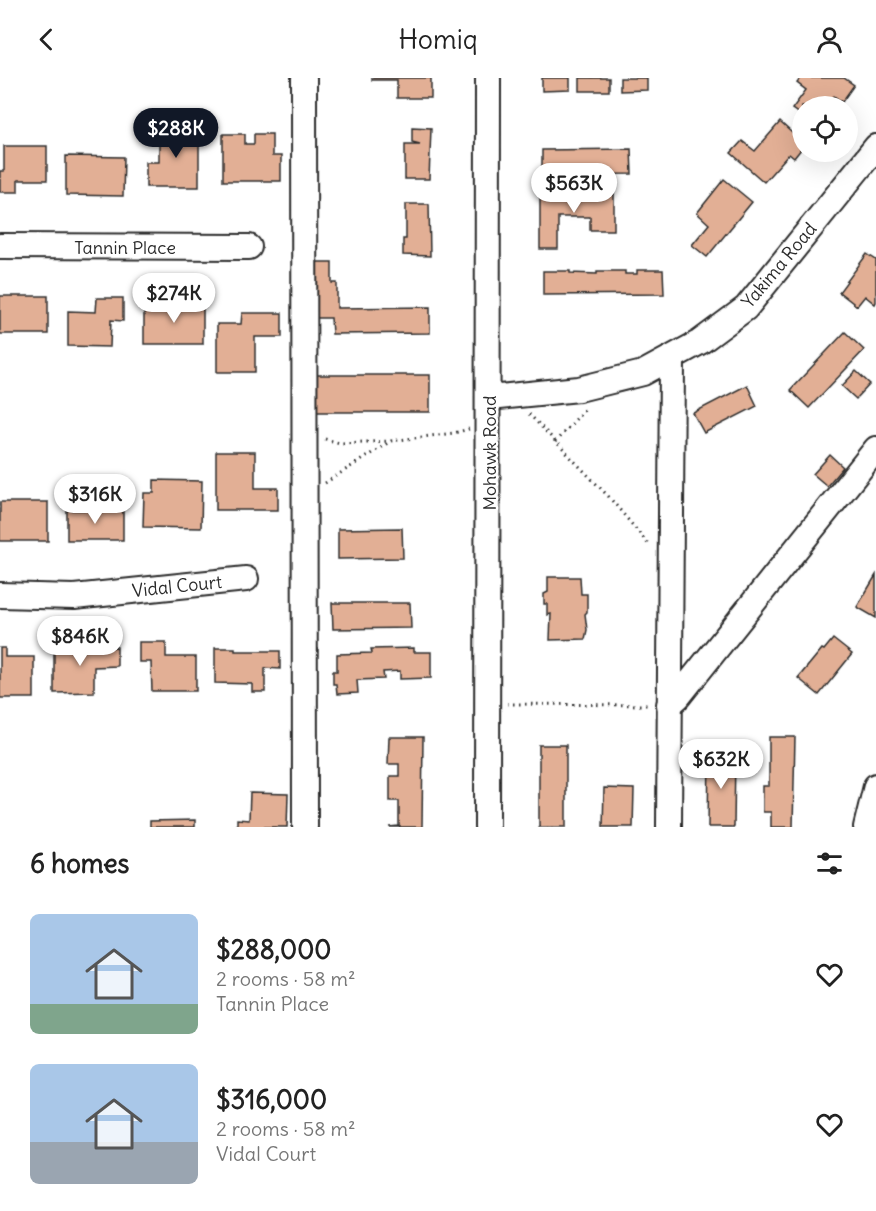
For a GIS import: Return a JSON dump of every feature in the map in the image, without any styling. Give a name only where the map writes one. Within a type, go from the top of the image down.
[{"type":"street","points":[[304,78],[305,827]]},
{"type":"street","name":"Mohawk Road","points":[[487,827],[489,424],[500,397],[488,78]]},
{"type":"street","name":"Yakima Road","points":[[500,397],[579,389],[643,373],[700,342],[746,308],[876,147]]},
{"type":"street","name":"Tannin Place","points":[[0,246],[249,247]]},
{"type":"street","points":[[669,827],[672,358]]},
{"type":"street","points":[[669,705],[678,697],[876,449]]},
{"type":"street","name":"Vidal Court","points":[[0,595],[74,597],[246,579]]},
{"type":"street","points":[[866,827],[876,786]]},
{"type":"path","points":[[555,442],[585,411],[598,384]]},
{"type":"path","points":[[500,397],[555,442],[609,496],[670,571]]},
{"type":"path","points":[[303,422],[318,437],[340,443],[391,441],[454,433],[489,424]]},
{"type":"path","points":[[304,496],[391,441]]},
{"type":"path","points":[[488,704],[669,705]]},
{"type":"building","points":[[372,78],[431,78],[431,98],[397,98],[397,80],[372,80]]},
{"type":"building","points":[[542,78],[570,78],[570,90],[542,91]]},
{"type":"building","points":[[580,78],[609,78],[609,91],[580,91]]},
{"type":"building","points":[[620,78],[647,78],[647,90],[620,91]]},
{"type":"building","points":[[801,78],[844,78],[854,85],[846,96],[802,96],[806,90],[797,83]]},
{"type":"building","points":[[780,122],[792,133],[792,156],[789,154],[764,182],[731,153],[742,141],[755,151]]},
{"type":"building","points":[[159,127],[199,127],[199,187],[146,187],[146,162],[159,162]]},
{"type":"building","points":[[412,127],[431,128],[429,179],[405,179],[405,144],[420,144],[412,142]]},
{"type":"building","points":[[223,134],[245,134],[245,144],[254,144],[254,134],[272,134],[272,156],[281,156],[281,181],[223,181]]},
{"type":"building","points":[[4,146],[47,146],[47,180],[18,180],[18,192],[0,192],[0,171],[4,171]]},
{"type":"building","points":[[631,149],[632,174],[542,175],[542,150]]},
{"type":"building","points":[[66,156],[124,157],[123,196],[66,195]]},
{"type":"building","points":[[724,179],[752,202],[707,257],[692,245],[709,224],[697,213]]},
{"type":"building","points":[[540,194],[614,194],[614,230],[590,230],[590,217],[558,217],[558,249],[540,249]]},
{"type":"building","points":[[406,204],[429,204],[430,256],[403,255],[403,239],[406,239]]},
{"type":"building","points":[[867,254],[876,260],[876,302],[875,304],[865,296],[857,306],[839,292]]},
{"type":"building","points":[[311,262],[332,262],[332,283],[337,283],[337,308],[430,307],[430,333],[332,334],[331,318],[311,318]]},
{"type":"building","points":[[637,270],[663,270],[664,294],[543,295],[543,271],[597,274],[597,271],[625,271],[625,274],[637,274]]},
{"type":"building","points":[[0,296],[48,296],[48,334],[0,334]]},
{"type":"building","points":[[97,298],[123,298],[123,321],[111,320],[110,347],[68,346],[68,311],[96,312]]},
{"type":"building","points":[[144,305],[203,305],[203,344],[144,344]]},
{"type":"building","points":[[242,313],[282,313],[282,337],[255,337],[255,372],[217,372],[217,324],[241,324]]},
{"type":"building","points":[[845,332],[864,350],[809,408],[790,390]]},
{"type":"building","points":[[856,371],[870,384],[856,399],[842,386]]},
{"type":"building","points":[[316,375],[430,375],[430,412],[316,412]]},
{"type":"building","points":[[747,385],[757,406],[704,433],[693,413]]},
{"type":"building","points":[[216,452],[255,452],[255,488],[278,488],[278,510],[216,510]]},
{"type":"building","points":[[830,455],[843,467],[827,486],[813,474]]},
{"type":"building","points":[[154,480],[202,481],[201,528],[143,527],[144,493],[154,493]]},
{"type":"building","points":[[0,502],[48,502],[48,541],[0,541]]},
{"type":"building","points":[[67,510],[123,510],[123,540],[67,540]]},
{"type":"building","points":[[402,528],[403,558],[338,559],[338,529]]},
{"type":"building","points":[[876,575],[876,618],[857,607]]},
{"type":"building","points":[[548,577],[580,577],[581,594],[587,594],[585,639],[550,640],[551,614],[547,615],[547,604],[544,604],[544,594],[548,592]]},
{"type":"building","points":[[332,603],[410,603],[411,628],[333,629]]},
{"type":"building","points":[[833,639],[852,654],[819,695],[798,678]]},
{"type":"building","points":[[139,642],[166,642],[166,657],[196,657],[196,691],[152,691],[151,662],[139,662]]},
{"type":"building","points":[[117,647],[117,666],[94,667],[94,692],[54,693],[54,648]]},
{"type":"building","points":[[0,648],[5,648],[5,657],[34,657],[34,698],[0,698]]},
{"type":"building","points":[[215,648],[235,648],[235,651],[280,651],[280,669],[265,668],[265,692],[252,692],[252,684],[215,683]]},
{"type":"building","points":[[414,648],[414,652],[431,652],[431,678],[400,679],[400,671],[383,672],[384,679],[357,680],[358,693],[337,694],[336,684],[333,684],[333,671],[337,671],[337,654],[372,653],[371,649]]},
{"type":"building","points":[[389,737],[423,737],[422,827],[389,827],[399,826],[399,801],[390,801],[390,776],[399,776],[399,764],[388,764]]},
{"type":"building","points":[[769,737],[795,737],[793,827],[771,827],[771,812],[763,812],[763,786],[769,786]]},
{"type":"building","points":[[539,745],[566,745],[566,827],[539,827]]},
{"type":"building","points":[[709,753],[735,753],[734,827],[708,827]]},
{"type":"building","points":[[604,788],[634,789],[633,827],[603,827]]},
{"type":"building","points":[[250,793],[288,794],[287,827],[237,827],[237,819],[249,820]]},
{"type":"building","points":[[195,820],[195,827],[150,827],[150,821]]}]
